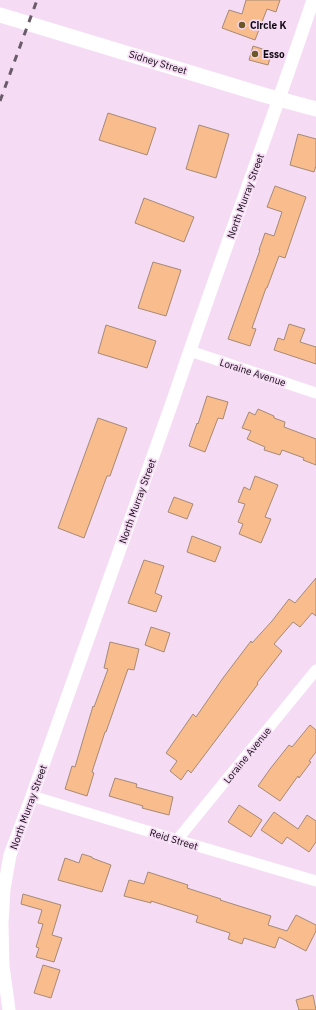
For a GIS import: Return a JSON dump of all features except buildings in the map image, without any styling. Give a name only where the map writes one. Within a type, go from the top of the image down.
[{"type":"main road","name":"Sidney Street","points":[[0,14],[316,109]]},
{"type":"street","name":"North Murray Street","points":[[9,1010],[3,966],[2,924],[4,889],[10,855],[173,400],[313,0]]},
{"type":"street","name":"Loraine Avenue","points":[[190,351],[316,393]]},
{"type":"street","name":"Loraine Avenue","points":[[177,840],[316,670]]},
{"type":"street","name":"Reid Street","points":[[32,796],[316,881]]},
{"type":"railway","points":[[0,101],[37,0]]},
{"type":"place","name":"Circle K","points":[[242,25]]},
{"type":"place","name":"Esso","points":[[255,54]]}]
